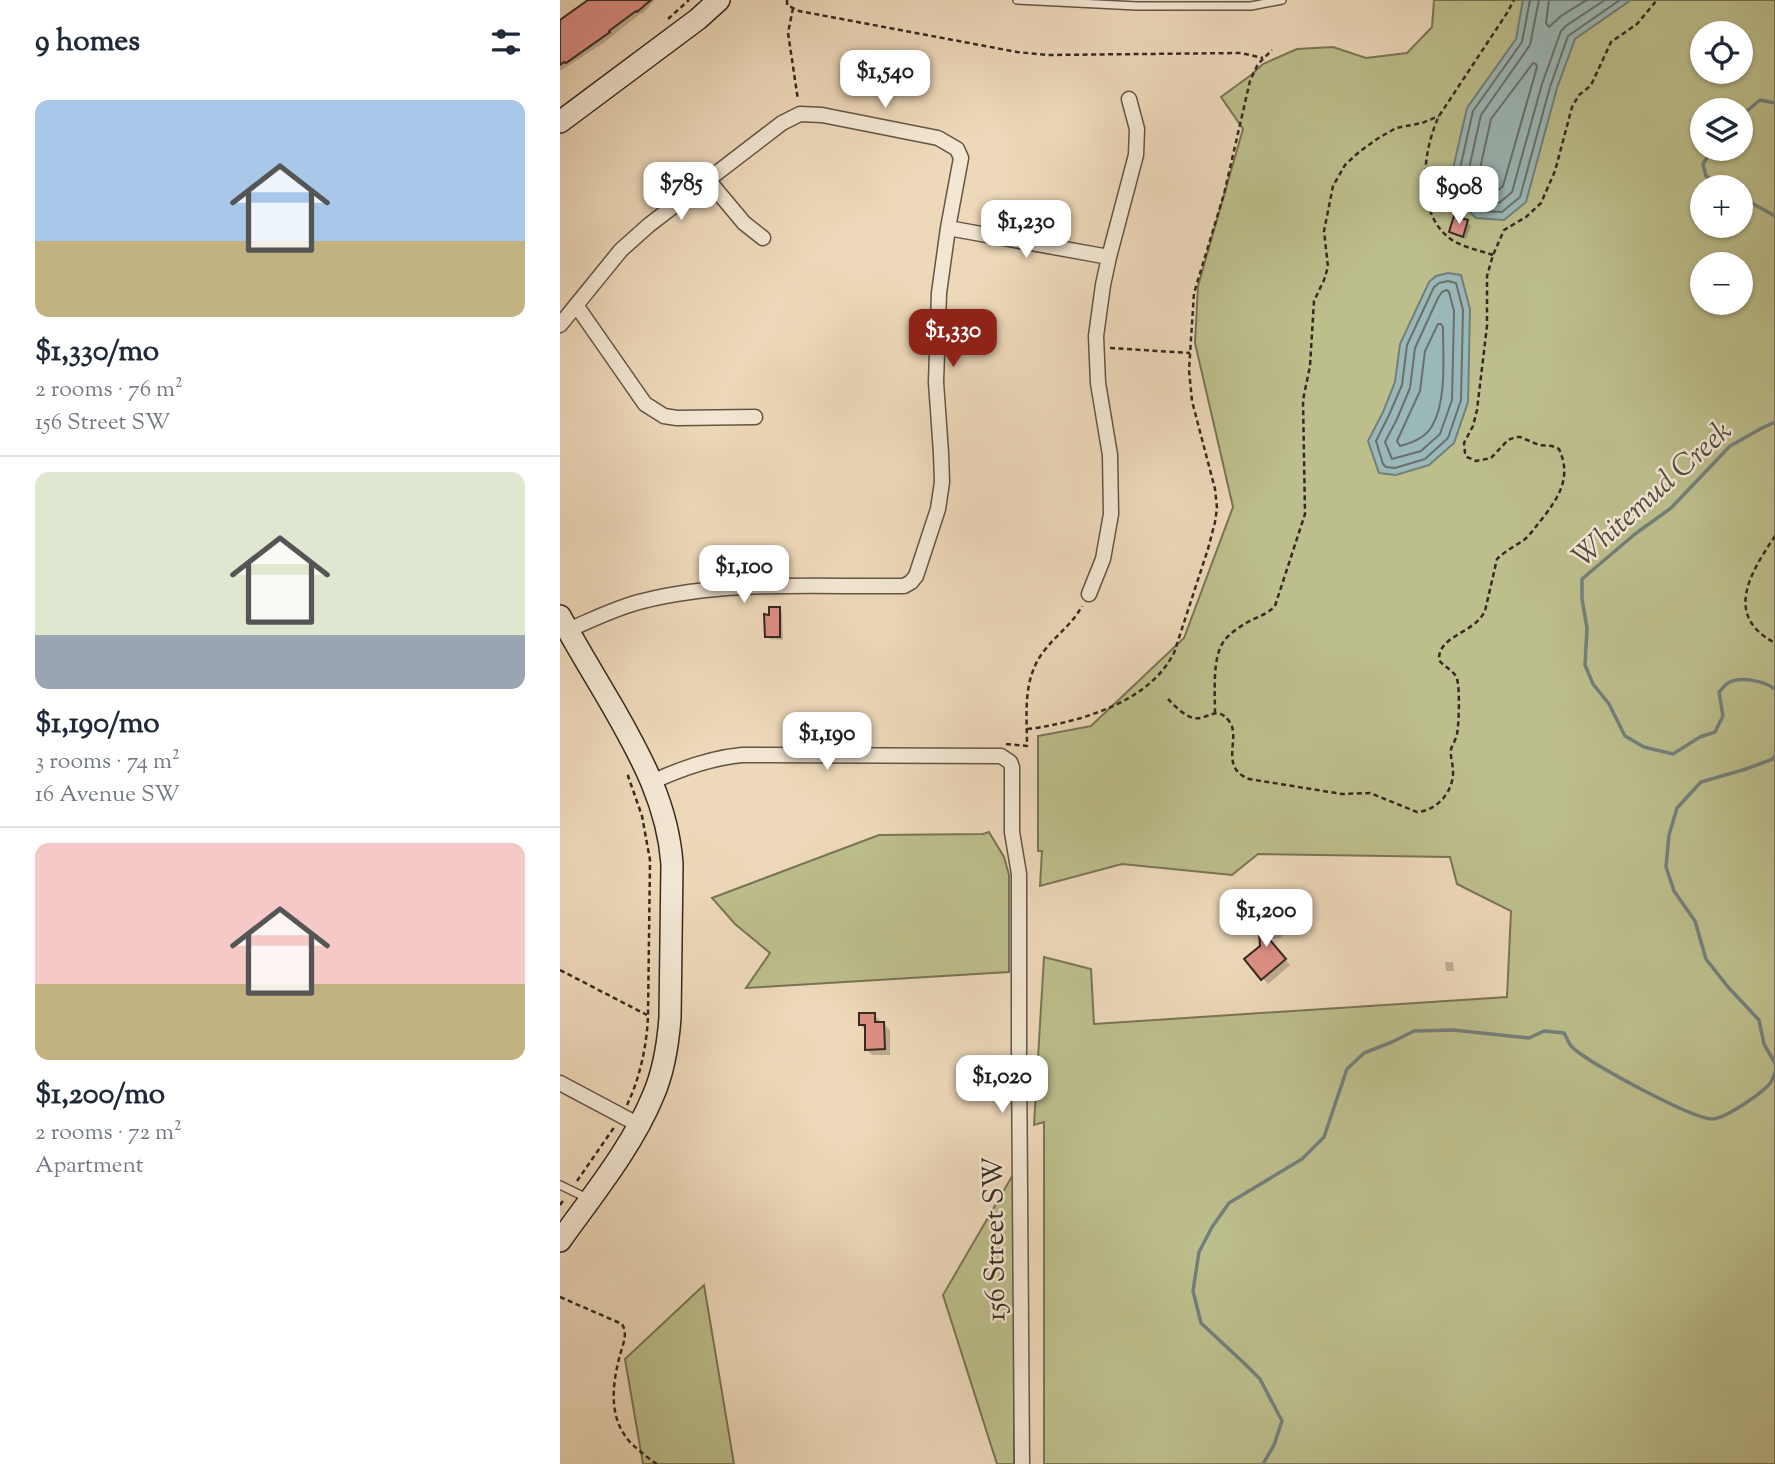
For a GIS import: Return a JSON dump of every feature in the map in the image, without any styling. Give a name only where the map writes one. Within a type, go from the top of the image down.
[{"type":"street","points":[[560,122],[698,19],[719,0]]},
{"type":"street","points":[[1088,593],[1103,559],[1111,514],[1110,455],[1099,393],[1096,347],[1100,304],[1109,257],[1136,155],[1137,129],[1129,99]]},
{"type":"street","points":[[560,325],[621,250],[649,225],[782,123],[800,114],[822,114],[938,138],[957,149],[961,158],[939,293],[936,382],[942,482],[938,509],[916,576],[911,583],[904,586],[741,587],[695,590],[640,601],[564,623],[652,782],[670,845],[671,877],[670,1018],[660,1077],[639,1125],[560,1241]]},
{"type":"street","points":[[708,180],[744,223],[763,238]]},
{"type":"street","points":[[948,228],[1109,257]]},
{"type":"street","points":[[576,305],[645,404],[654,411],[677,418],[755,417]]},
{"type":"street","name":"156 Street SW","points":[[652,782],[689,766],[726,756],[742,755],[1000,755],[1010,762],[1012,832],[1019,874],[1022,1464]]},
{"type":"street","points":[[560,1083],[639,1125]]},
{"type":"lane","points":[[1017,0],[1137,3],[1251,3],[1282,0]]},
{"type":"lane","points":[[560,1185],[590,1200]]},
{"type":"path","points":[[788,0],[787,5],[799,11],[1017,52],[1047,55],[1241,53],[1264,58]]},
{"type":"path","points":[[1493,255],[1459,244],[1440,229],[1429,207],[1426,162],[1433,129],[1439,116],[1514,0]]},
{"type":"path","points":[[1168,699],[1194,718],[1215,713],[1231,724],[1233,762],[1239,773],[1249,779],[1342,794],[1370,793],[1417,811],[1437,805],[1448,790],[1453,773],[1451,752],[1457,736],[1458,686],[1457,678],[1439,660],[1440,650],[1449,640],[1482,618],[1497,559],[1534,530],[1554,503],[1564,477],[1564,462],[1559,449],[1520,437],[1507,440],[1496,453],[1486,459],[1471,459],[1465,453],[1464,443],[1477,410],[1487,326],[1487,276],[1504,230],[1526,217],[1541,203],[1555,171],[1572,107],[1579,96],[1590,87],[1611,42],[1637,24],[1657,0]]},
{"type":"path","points":[[793,8],[788,33],[800,114]]},
{"type":"path","points":[[1027,729],[1046,727],[1121,704],[1149,685],[1166,668],[1174,653],[1208,550],[1217,508],[1215,489],[1192,401],[1189,370],[1194,293],[1224,194],[1246,94],[1255,70],[1272,50]]},
{"type":"path","points":[[1215,713],[1219,651],[1225,639],[1275,606],[1305,514],[1303,400],[1310,366],[1314,301],[1328,267],[1324,230],[1333,186],[1345,165],[1377,139],[1396,128],[1422,123],[1439,116]]},
{"type":"path","points":[[1096,347],[1190,353]]},
{"type":"path","points":[[1775,536],[1753,570],[1746,594],[1749,620],[1775,643]]},
{"type":"path","points":[[996,744],[1027,746],[1026,694],[1037,660],[1075,620],[1088,593]]},
{"type":"path","points":[[628,776],[642,816],[650,860],[647,1033],[629,1101]]},
{"type":"path","points":[[560,970],[648,1016]]},
{"type":"path","points":[[560,1205],[612,1131]]},
{"type":"path","points":[[560,1297],[624,1327],[625,1336],[614,1381],[615,1411],[630,1442],[657,1464]]},
{"type":"green space","points":[[1434,0],[1775,0],[1775,1464],[1044,1464],[1044,1122],[1034,1125],[1044,957],[1091,969],[1094,1024],[1507,997],[1511,911],[1457,884],[1450,857],[1258,854],[1232,875],[1122,864],[1040,886],[1042,851],[1038,851],[1038,736],[1091,726],[1184,638],[1233,507],[1195,343],[1198,286],[1243,129],[1221,97],[1263,64],[1297,49],[1333,47],[1366,58],[1407,53],[1432,27]]},
{"type":"green space","points":[[989,832],[1004,857],[1009,875],[1009,972],[746,988],[770,953],[735,924],[712,898],[879,835]]},
{"type":"green space","points":[[1014,1173],[1014,1464],[997,1464],[943,1295]]},
{"type":"green space","points":[[704,1285],[734,1464],[643,1464],[625,1359]]},
{"type":"water","points":[[1523,0],[1631,0],[1575,39],[1557,88],[1526,202],[1504,220],[1476,218],[1458,201],[1452,173],[1467,108],[1516,39]]},
{"type":"water","points":[[1448,273],[1461,275],[1470,309],[1468,402],[1454,443],[1429,465],[1396,475],[1379,473],[1368,441],[1395,382],[1400,344],[1429,282],[1436,276]]},
{"type":"building","points":[[588,0],[651,0],[610,32],[560,65],[560,20]]},
{"type":"building","points":[[1454,216],[1468,220],[1463,237],[1449,232]]},
{"type":"building","points":[[769,607],[780,607],[780,637],[765,637],[764,614],[769,615]]},
{"type":"building","points":[[1276,915],[1278,933],[1265,934],[1286,959],[1261,980],[1244,959],[1260,946],[1258,917]]},
{"type":"building","points":[[859,1013],[875,1013],[875,1022],[884,1022],[885,1049],[865,1050],[865,1025],[859,1025]]},
{"type":"waterway","name":"Whitemud Creek","points":[[1753,106],[1760,100],[1775,103]]},
{"type":"waterway","name":"Whitemud Creek","points":[[1705,161],[1703,164],[1706,175]]},
{"type":"waterway","name":"Whitemud Creek","points":[[1753,204],[1775,216]]},
{"type":"waterway","name":"Whitemud Creek","points":[[1775,422],[1730,446],[1671,508],[1635,534],[1582,579],[1587,628],[1585,665],[1593,684],[1609,704],[1625,736],[1644,747],[1673,754],[1700,737],[1715,732],[1723,716],[1719,692],[1728,683],[1752,680],[1775,689]]},
{"type":"waterway","name":"Whitemud Creek","points":[[1775,756],[1746,769],[1701,782],[1677,808],[1669,835],[1666,867],[1674,891],[1695,921],[1706,959],[1759,1020],[1764,1044],[1775,1063]]},
{"type":"waterway","name":"Whitemud Creek","points":[[1263,1464],[1274,1445],[1282,1421],[1260,1379],[1201,1323],[1193,1291],[1199,1252],[1229,1203],[1302,1159],[1324,1137],[1347,1069],[1364,1053],[1414,1031],[1453,1030],[1529,1038],[1544,1031],[1564,1033],[1572,1047],[1598,1065],[1684,1110],[1712,1119],[1726,1115],[1753,1098],[1771,1082],[1775,1072]]}]
